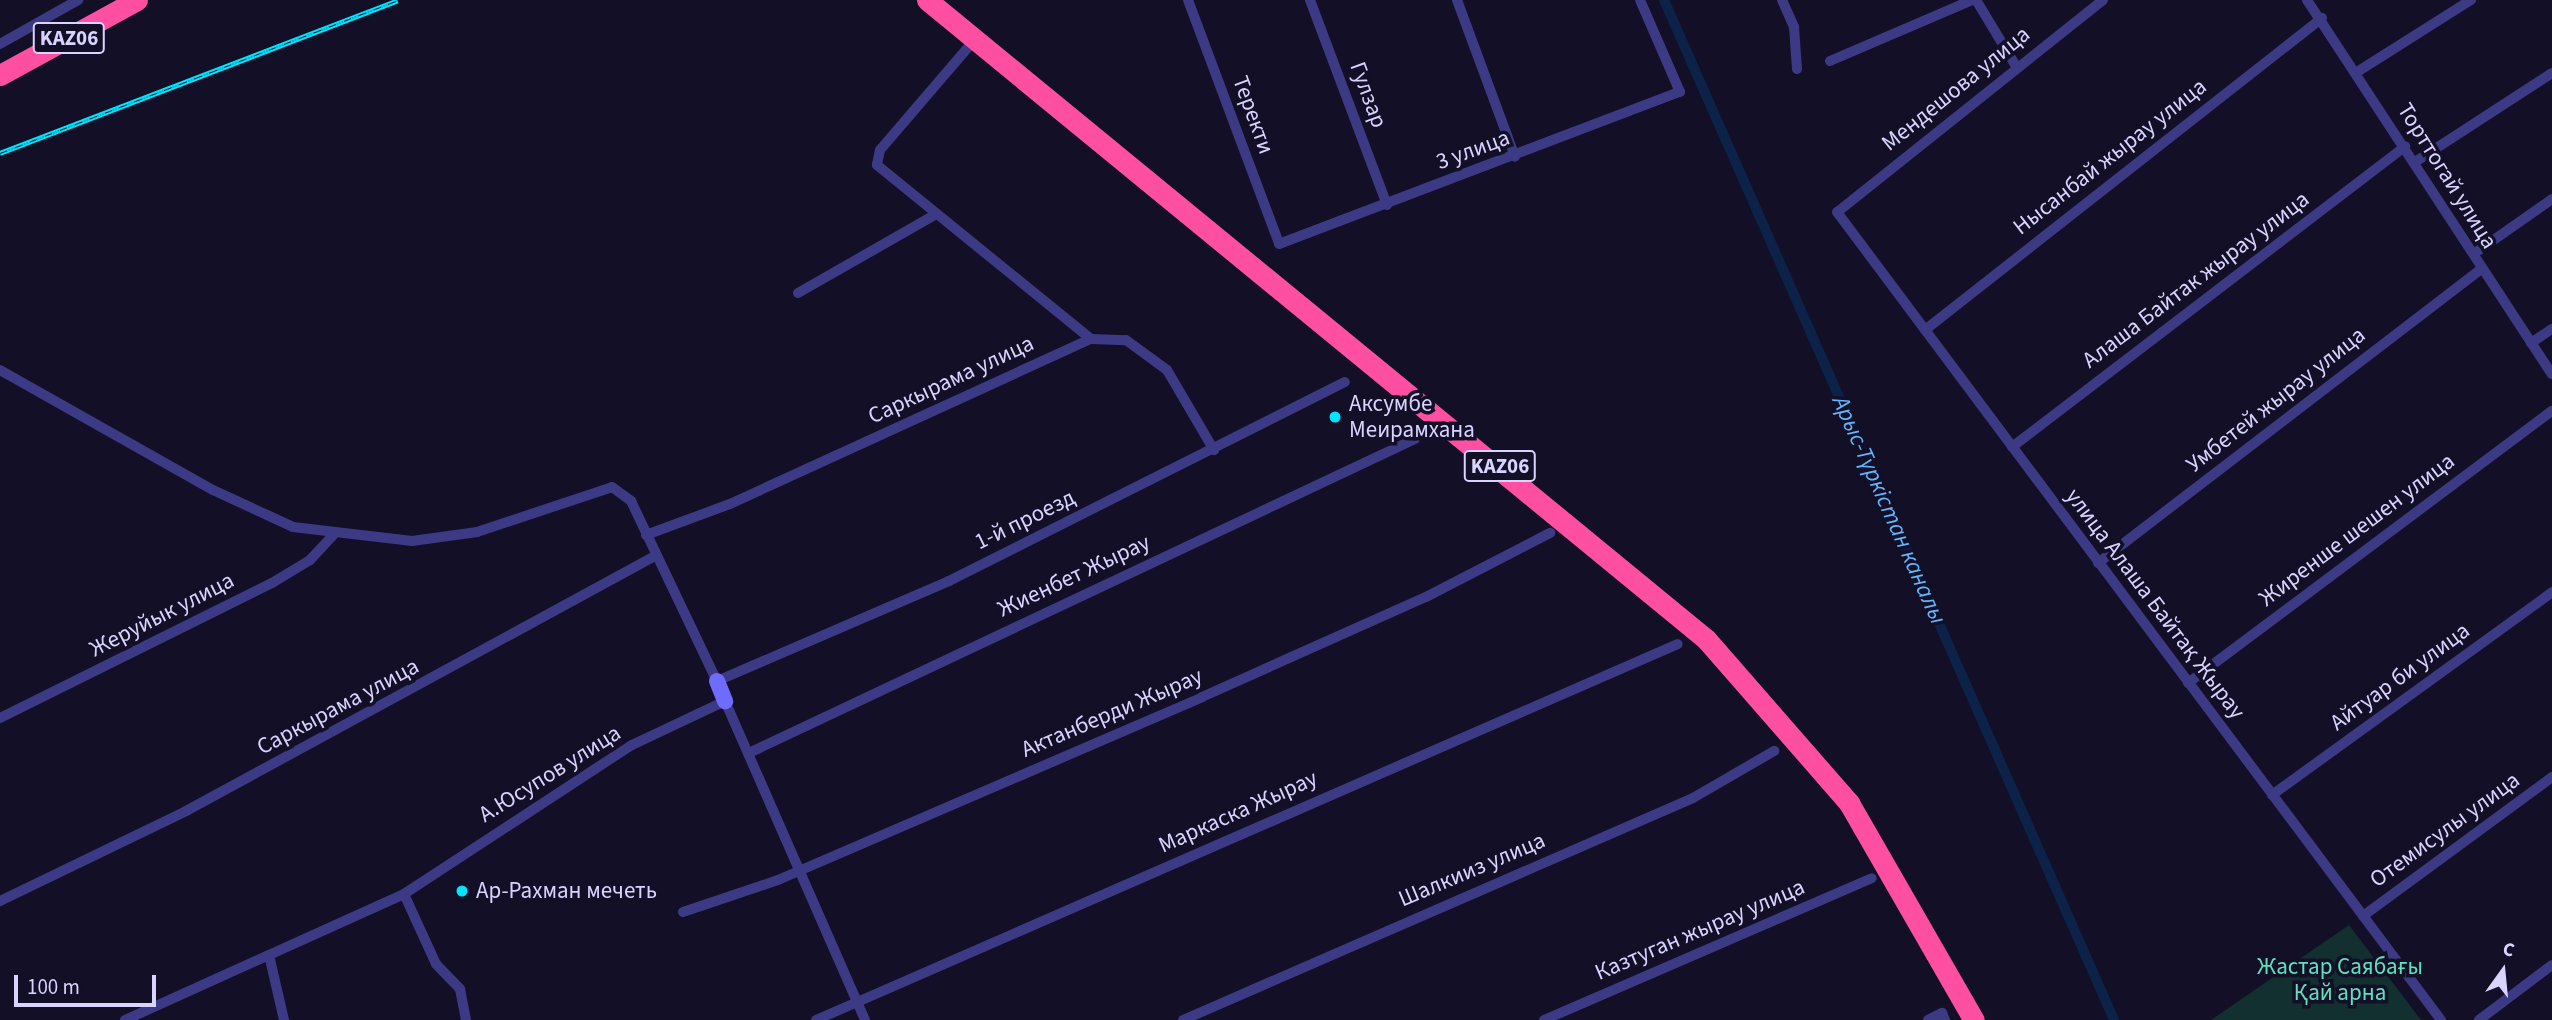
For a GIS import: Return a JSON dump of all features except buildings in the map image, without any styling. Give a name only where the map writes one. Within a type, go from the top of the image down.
[{"type":"highway","name":"KАZ06","points":[[0,61],[112,0]]},
{"type":"highway","name":"KАZ06","points":[[0,75],[137,0]]},
{"type":"highway","name":"KАZ06","points":[[927,0],[1706,639],[1849,803],[1975,1020]]},
{"type":"highway","name":"KАZ06","points":[[946,0],[1714,631],[1859,796],[1988,1020]]},
{"type":"street","points":[[0,44],[78,0]]},
{"type":"street","name":"Теректи","points":[[1188,0],[1279,244]]},
{"type":"street","name":"Гулзар","points":[[1310,0],[1387,205]]},
{"type":"street","points":[[1457,0],[1515,157]]},
{"type":"street","name":"3 улица","points":[[1279,244],[1515,157],[1680,92],[1640,0]]},
{"type":"street","points":[[1782,0],[1794,27],[1797,69]]},
{"type":"street","points":[[1830,61],[1959,3],[1974,0],[2016,66]]},
{"type":"street","name":"Мендешова улица","points":[[1837,212],[2016,66],[2103,0]]},
{"type":"street","name":"Торттогай улица","points":[[2307,0],[2322,18],[2475,253],[2480,270],[2552,374]]},
{"type":"street","points":[[2357,72],[2471,0]]},
{"type":"street","name":"Нысанбай жырау улица","points":[[1925,330],[2322,18]]},
{"type":"street","name":"Саркырама улица","points":[[646,535],[730,504],[1091,339],[935,215],[875,157],[975,39]]},
{"type":"street","points":[[2415,162],[2552,73]]},
{"type":"street","name":"Алаша Байтак жырау улица","points":[[2012,447],[2405,146]]},
{"type":"street","points":[[2475,253],[2552,199]]},
{"type":"street","name":"улица Алаша Байтақ Жырау","points":[[1837,212],[2441,1020]]},
{"type":"street","points":[[798,293],[935,215]]},
{"type":"street","name":"Умбетей жырау улица","points":[[2098,563],[2480,270]]},
{"type":"street","points":[[2531,343],[2552,329]]},
{"type":"street","points":[[1091,339],[1126,340],[1167,370],[1214,450]]},
{"type":"street","points":[[0,370],[213,490],[293,527],[333,535],[412,541],[477,532],[612,487],[631,500],[751,752],[802,866],[865,1020]]},
{"type":"street","name":"1-й проезд","points":[[716,681],[949,581],[1345,382]]},
{"type":"street","name":"Жиренше шешен улица","points":[[2188,683],[2552,411]]},
{"type":"street","name":"Жиенбет Жырау","points":[[751,752],[1415,439]]},
{"type":"street","name":"Актанберди Жырау","points":[[683,912],[802,866],[1202,697],[1426,597],[1550,533]]},
{"type":"street","name":"Жеруйык улица","points":[[0,719],[272,583],[310,560],[333,535]]},
{"type":"street","name":"Саркырама улица","points":[[0,901],[186,811],[656,556]]},
{"type":"street","name":"Айтуар би улица","points":[[2272,795],[2552,592]]},
{"type":"street","name":"Маркаска Жырау","points":[[816,1020],[1678,644]]},
{"type":"street","name":"А.Юсупов улица","points":[[128,1019],[404,894],[632,746],[725,701]]},
{"type":"street","name":"Шалкииз улица","points":[[1183,1020],[1693,798],[1774,751]]},
{"type":"street","name":"Отемисулы улица","points":[[2363,916],[2552,777]]},
{"type":"street","name":"Казтуган жырау улица","points":[[1544,1020],[1872,878]]},
{"type":"street","points":[[404,894],[436,964],[460,989],[466,1020]]},
{"type":"street","points":[[270,954],[284,1020]]},
{"type":"street","points":[[2479,1020],[2552,965]]},
{"type":"street","points":[[1928,1020],[1943,1017]]},
{"type":"green space","name":"Жастар Саябағы Қай арна","points":[[2349,925],[2421,1020],[2211,1020]]},
{"type":"waterway","name":"Арыс-Түркістан каналы","points":[[1664,0],[2114,1020]]},
{"type":"railway","points":[[0,153],[398,0]]},
{"type":"place","name":"Аксумбе Меирамхана","points":[[1335,417]]},
{"type":"place","name":"Ар-Рахман мечеть","points":[[462,891]]}]
